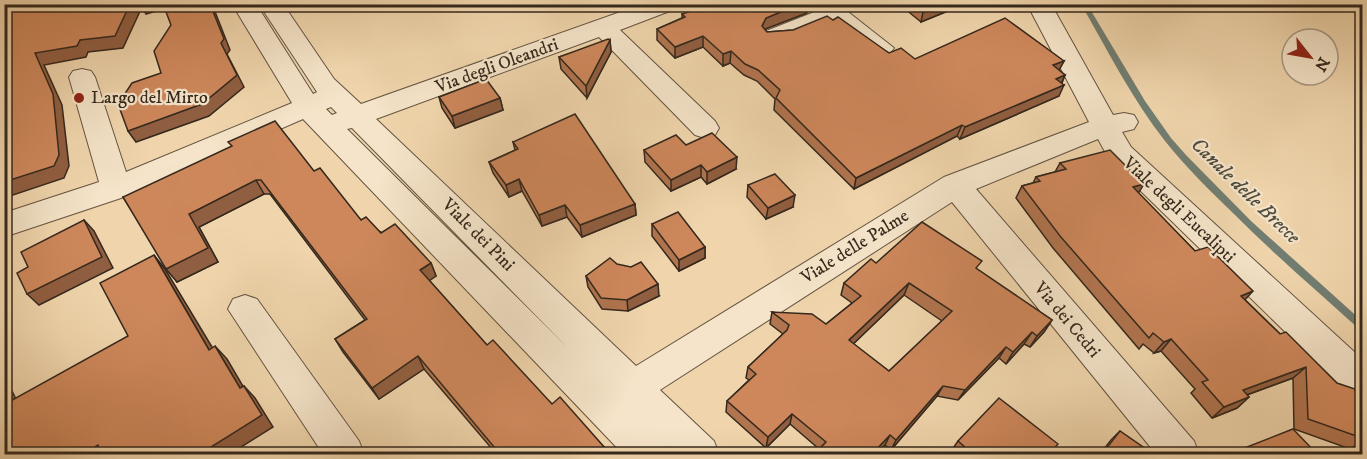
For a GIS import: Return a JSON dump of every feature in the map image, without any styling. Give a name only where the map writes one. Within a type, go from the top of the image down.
[{"type":"street","points":[[4,7],[12,4]]},
{"type":"street","name":"Viale dei Pini","points":[[244,4],[318,117],[649,454]]},
{"type":"street","name":"Viale dei Pini","points":[[271,4],[325,85],[700,454]]},
{"type":"street","name":"Via degli Oleandri","points":[[318,117],[358,116],[667,4]]},
{"type":"street","name":"Viale degli Eucalipti","points":[[1039,4],[1114,124],[1161,171],[1362,358]]},
{"type":"street","name":"Viale degli Eucalipti","points":[[1058,4],[1114,124],[1120,154],[1362,382]]},
{"type":"street","points":[[776,36],[828,9],[881,48]]},
{"type":"street","points":[[603,27],[705,128]]},
{"type":"street","points":[[82,76],[116,188]]},
{"type":"street","points":[[4,225],[318,117],[336,94]]},
{"type":"street","name":"Viale delle Palme","points":[[606,410],[632,388],[955,185],[1114,124]]},
{"type":"street","name":"Via dei Cedri","points":[[955,185],[1180,454]]},
{"type":"street","points":[[245,309],[345,454]]},
{"type":"building","points":[[33,4],[130,4],[115,36],[80,40],[77,46],[35,53],[53,94],[59,155],[54,166],[4,182],[4,44],[6,44],[4,12]]},
{"type":"building","points":[[163,4],[210,4],[224,39],[221,43],[237,75],[202,104],[128,131],[118,104],[132,83],[161,73],[154,51],[171,25]]},
{"type":"building","points":[[712,4],[800,4],[766,18],[762,26],[767,32],[793,30],[827,16],[833,20],[838,17],[889,53],[901,48],[915,59],[1005,18],[1064,61],[1053,65],[1065,75],[1056,79],[1064,85],[965,127],[962,125],[856,178],[776,98],[780,90],[758,70],[745,64],[731,51],[723,54],[703,36],[675,47],[657,29],[685,17],[682,14]]},
{"type":"building","points":[[914,4],[942,4],[923,12]]},
{"type":"building","points":[[610,40],[586,86],[559,57]]},
{"type":"building","points":[[486,79],[500,98],[452,116],[439,97]]},
{"type":"building","points":[[575,114],[635,204],[580,225],[565,205],[539,215],[519,179],[506,185],[489,162],[518,149],[513,142]]},
{"type":"building","points":[[275,121],[314,171],[320,168],[361,220],[366,217],[381,233],[395,224],[431,263],[420,270],[487,345],[493,340],[552,404],[560,397],[605,448],[597,454],[487,454],[495,448],[418,356],[372,388],[335,339],[367,319],[261,180],[256,180],[189,214],[208,248],[166,269],[123,197],[232,146],[228,142]]},
{"type":"building","points":[[712,133],[737,157],[707,172],[701,165],[671,180],[644,150],[676,135],[686,145]]},
{"type":"building","points":[[1110,150],[1144,184],[1133,187],[1195,251],[1208,247],[1253,291],[1241,296],[1280,334],[1286,332],[1337,383],[1355,389],[1358,410],[1362,412],[1362,438],[1308,419],[1306,367],[1243,390],[1249,397],[1224,407],[1202,382],[1208,380],[1171,339],[1164,342],[1153,333],[1149,338],[1060,236],[1022,186],[1040,181],[1036,177],[1066,169],[1060,163]]},
{"type":"building","points":[[775,174],[795,195],[768,208],[748,185]]},
{"type":"building","points":[[678,212],[705,247],[679,260],[652,224]]},
{"type":"building","points":[[84,220],[102,257],[27,294],[17,273],[28,267],[21,252]]},
{"type":"building","points":[[922,222],[982,261],[976,268],[1052,320],[1037,336],[1032,332],[1013,352],[1006,347],[965,390],[943,386],[896,440],[890,435],[872,454],[814,454],[826,442],[792,414],[768,437],[727,401],[756,374],[748,367],[787,330],[789,325],[772,312],[812,314],[826,324],[861,296],[844,283],[871,259],[876,263]],"holes":[[[909,283],[952,311],[889,371],[849,340]]]},
{"type":"building","points":[[154,255],[209,350],[215,346],[240,388],[244,386],[262,415],[200,454],[102,454],[98,445],[83,454],[4,454],[4,398],[7,403],[128,336],[100,283]]},
{"type":"building","points":[[610,258],[617,264],[631,267],[641,262],[658,284],[627,300],[601,298],[586,276]]},
{"type":"building","points":[[999,398],[1058,444],[1049,454],[973,454],[958,441]]},
{"type":"building","points":[[1293,429],[1317,454],[1254,454],[1247,447]]},
{"type":"building","points":[[1120,431],[1153,454],[1102,454]]},
{"type":"waterway","name":"Canale delle Brecce","points":[[1084,4],[1142,103],[1183,157],[1248,223],[1362,326]]},
{"type":"place","name":"Largo del Mirto","points":[[79,98]]}]
